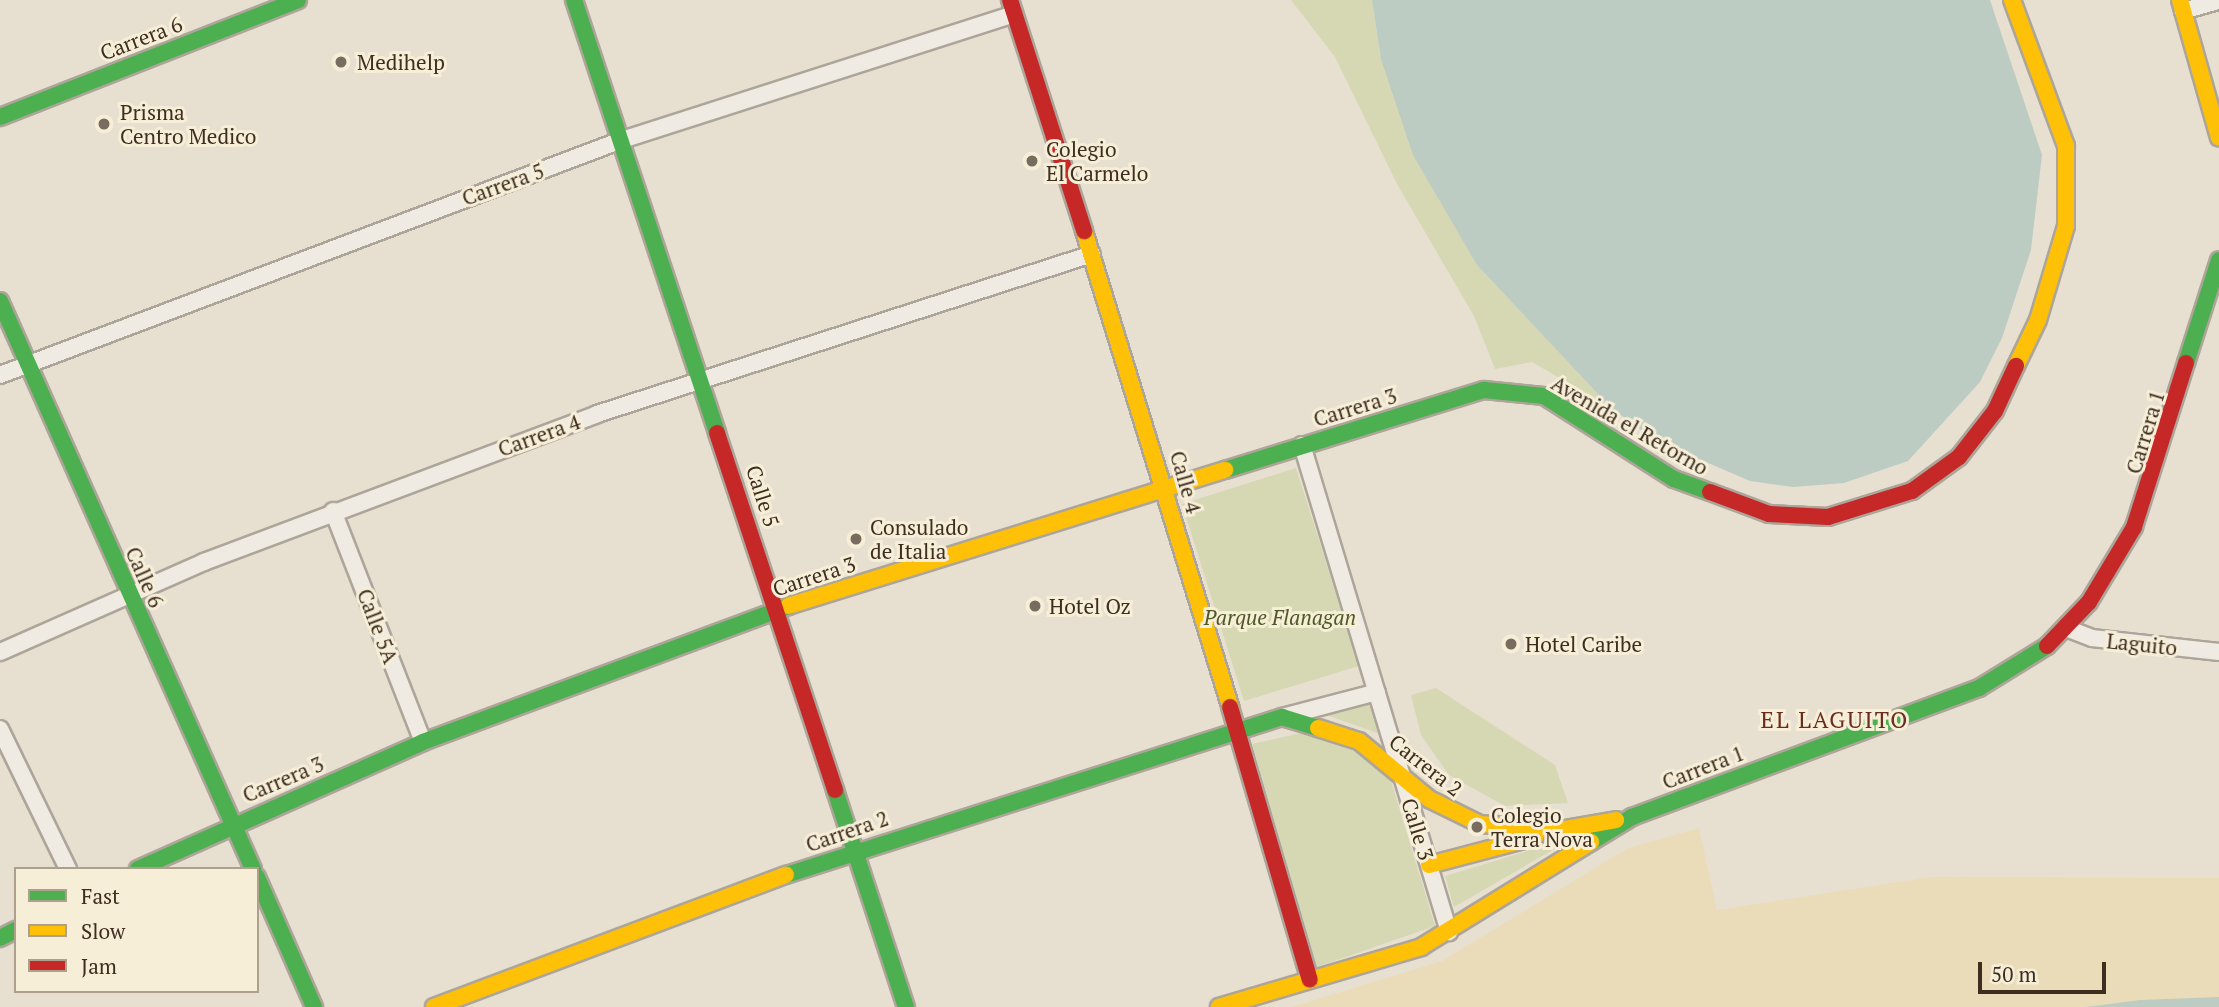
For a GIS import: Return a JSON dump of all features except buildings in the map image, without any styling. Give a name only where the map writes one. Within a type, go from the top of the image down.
[{"type":"main road","name":"Calle 5","points":[[574,0],[619,141],[702,376],[779,609],[906,1007]]},
{"type":"main road","name":"Avenida el Retorno","points":[[1524,390],[1674,479],[1769,514],[1857,512],[1937,476],[1995,411],[2038,320],[2066,226],[2066,146],[2012,0]]},
{"type":"main road","name":"Carrera 6","points":[[1,114],[291,1]]},
{"type":"main road","points":[[2182,5],[2219,138]]},
{"type":"main road","name":"Calle 4","points":[[1012,7],[1165,486],[1310,980]]},
{"type":"main road","name":"Carrera 1","points":[[1219,1007],[1310,980],[1448,932],[1632,817],[1979,688],[2021,665],[2066,628],[2134,527],[2219,260]]},
{"type":"main road","name":"Calle 6","points":[[0,301],[252,867]]},
{"type":"main road","name":"Carrera 3","points":[[142,867],[234,822],[423,742],[779,609],[1165,486],[1485,390],[1524,390]]},
{"type":"main road","name":"Carrera 2","points":[[434,1007],[857,848],[1282,717],[1359,741],[1401,775],[1469,820],[1512,830],[1560,830],[1632,817]]},
{"type":"main road","points":[[1429,865],[1560,830]]},
{"type":"main road","points":[[259,882],[314,1007]]},
{"type":"street","points":[[2182,5],[2219,1]]},
{"type":"street","name":"Carrera 5","points":[[0,375],[25,362],[619,141],[1012,7]]},
{"type":"street","name":"Carrera 4","points":[[0,652],[129,592],[333,511],[702,376],[1092,254]]},
{"type":"street","name":"Calle 3","points":[[1302,445],[1448,932]]},
{"type":"street","name":"Calle 5A","points":[[333,511],[423,742]]},
{"type":"street","name":"Laguito","points":[[2066,628],[2092,638],[2219,652]]},
{"type":"street","name":"Carrera 2","points":[[1282,717],[1377,692]]},
{"type":"street","points":[[0,729],[67,867]]},
{"type":"green space","points":[[1291,0],[1372,0],[1381,59],[1477,265],[1611,408],[1532,362],[1495,369],[1474,316],[1397,184],[1335,57]]},
{"type":"green space","name":"Parque Flanagan","points":[[1296,468],[1359,666],[1244,701],[1182,504]]},
{"type":"green space","points":[[1436,688],[1555,765],[1568,803],[1505,806],[1449,775],[1421,735],[1411,695]]},
{"type":"green space","points":[[1372,702],[1380,734],[1324,714]]},
{"type":"green space","points":[[1306,732],[1354,751],[1391,781],[1435,926],[1317,967],[1252,744]]},
{"type":"green space","points":[[1577,836],[1454,907],[1445,876]]},
{"type":"sand","points":[[1699,828],[1717,910],[1931,877],[2219,878],[2219,997],[2086,1007],[1292,1007],[1442,961],[1628,848]]},
{"type":"shaded area","points":[[1372,0],[1990,0],[2042,155],[2031,250],[2002,338],[1980,382],[1908,461],[1844,483],[1793,487],[1750,481],[1655,440],[1611,408],[1477,265],[1413,155],[1381,59]]},
{"type":"shaded area","points":[[2219,997],[2219,1007],[2086,1007],[2140,1000]]},
{"type":"traffic: fast","points":[[0,117],[298,0]]},
{"type":"traffic: fast","points":[[574,0],[717,433]]},
{"type":"traffic: fast","points":[[2186,363],[2219,260]]},
{"type":"traffic: fast","points":[[0,301],[252,867]]},
{"type":"traffic: fast","points":[[1225,470],[1484,390],[1544,396],[1674,479],[1710,492]]},
{"type":"traffic: fast","points":[[142,867],[423,742],[788,606]]},
{"type":"traffic: fast","points":[[1591,842],[1632,817],[1979,688],[2047,646]]},
{"type":"traffic: fast","points":[[786,875],[1282,717],[1318,728]]},
{"type":"traffic: fast","points":[[835,790],[906,1007]]},
{"type":"traffic: fast","points":[[259,882],[314,1007]]},
{"type":"traffic: fast","points":[[0,938],[14,931]]},
{"type":"traffic: slow","points":[[2012,0],[2066,146],[2066,226],[2038,320],[2016,366]]},
{"type":"traffic: slow","points":[[2180,0],[2219,138]]},
{"type":"traffic: slow","points":[[1084,231],[1230,707]]},
{"type":"traffic: slow","points":[[788,606],[1225,470]]},
{"type":"traffic: slow","points":[[1318,728],[1359,741],[1429,799],[1480,824],[1560,830],[1616,820]]},
{"type":"traffic: slow","points":[[1429,865],[1535,837]]},
{"type":"traffic: slow","points":[[1219,1007],[1421,947],[1591,842]]},
{"type":"traffic: slow","points":[[434,1007],[786,875]]},
{"type":"traffic: jam","points":[[1010,0],[1084,231]]},
{"type":"traffic: jam","points":[[2047,646],[2089,602],[2134,527],[2186,363]]},
{"type":"traffic: jam","points":[[1710,492],[1769,514],[1828,517],[1912,491],[1959,457],[1995,411],[2016,366]]},
{"type":"traffic: jam","points":[[717,433],[835,790]]},
{"type":"traffic: jam","points":[[1230,707],[1310,980]]},
{"type":"place","name":"Medihelp","points":[[341,62]]},
{"type":"place","name":"Prisma Centro Medico","points":[[104,124]]},
{"type":"place","name":"Colegio El Carmelo","points":[[1032,161]]},
{"type":"place","name":"Consulado de Italia","points":[[856,539]]},
{"type":"place","name":"Hotel Oz","points":[[1035,606]]},
{"type":"place","name":"Hotel Caribe","points":[[1511,644]]},
{"type":"place","name":"Colegio Terra Nova","points":[[1477,827]]},
{"type":"district","name":"EL LAGUITO","points":[[1835,720]]}]
